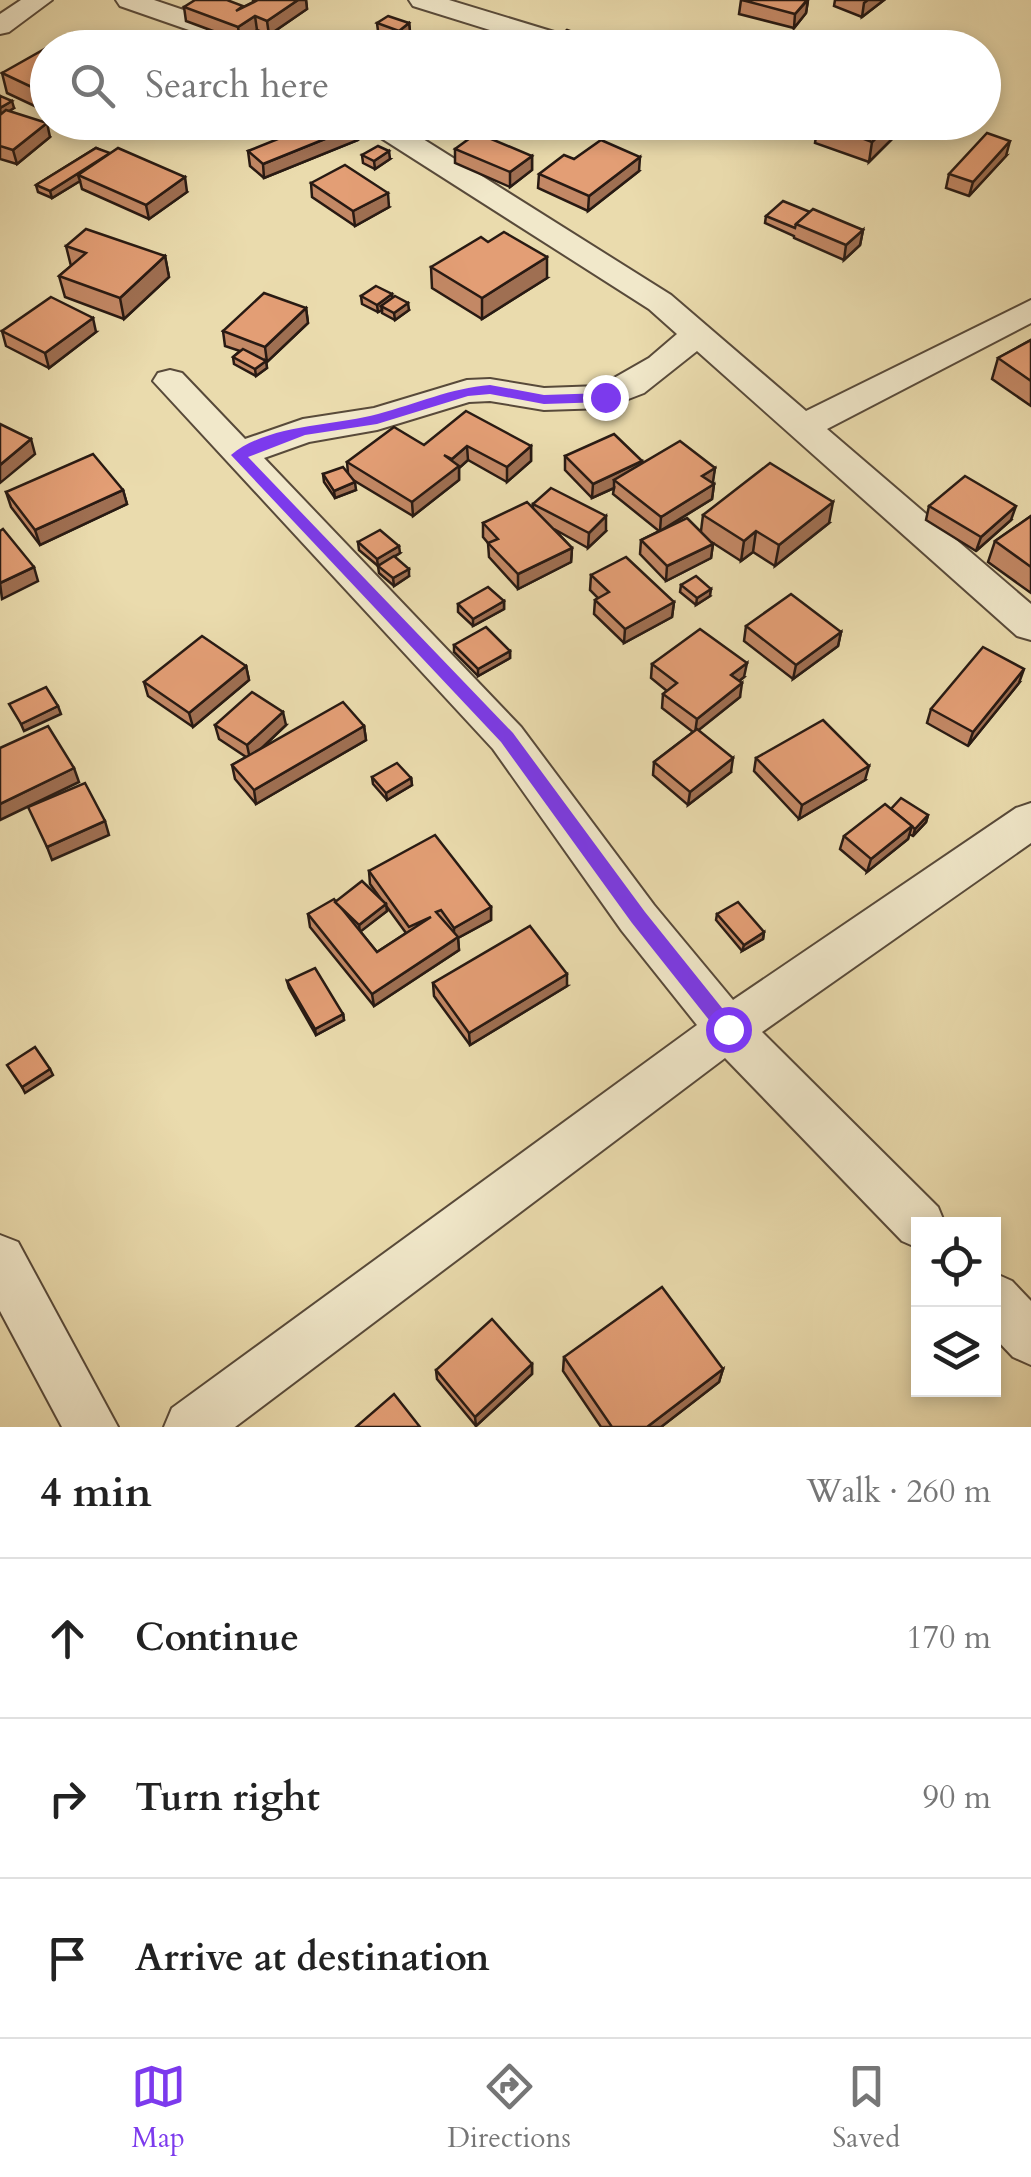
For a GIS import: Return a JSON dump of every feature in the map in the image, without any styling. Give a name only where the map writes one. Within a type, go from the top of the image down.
[{"type":"street","points":[[0,26],[39,0]]},
{"type":"street","points":[[129,0],[210,30]]},
{"type":"street","points":[[422,0],[518,30]]},
{"type":"street","points":[[404,140],[660,302],[1031,626]]},
{"type":"street","points":[[800,428],[1031,310]]},
{"type":"street","points":[[238,455],[303,431],[377,420],[467,391],[490,390],[544,399],[605,397],[632,386],[661,366],[694,335]]},
{"type":"street","points":[[170,381],[507,738],[638,918],[728,1029],[913,1217]]},
{"type":"street","points":[[191,1427],[728,1029],[1031,820]]},
{"type":"street","points":[[0,1260],[91,1427]]},
{"type":"street","points":[[1001,1307],[1031,1339]]},
{"type":"building","points":[[195,0],[227,0],[243,6],[236,11],[258,0],[298,0],[267,21],[255,16],[238,27],[184,7]]},
{"type":"building","points":[[742,0],[807,0],[795,14]]},
{"type":"building","points":[[388,16],[409,23],[396,30],[377,23]]},
{"type":"building","points":[[30,57],[30,86],[2,73]]},
{"type":"building","points":[[0,96],[12,101],[0,108]]},
{"type":"building","points":[[6,110],[30,118],[30,136],[13,150],[0,146],[0,115]]},
{"type":"building","points":[[275,140],[322,140],[263,164],[248,151]]},
{"type":"building","points":[[467,140],[494,140],[532,156],[510,172],[455,149]]},
{"type":"building","points":[[601,140],[640,157],[589,196],[539,174],[564,155],[574,159]]},
{"type":"building","points":[[981,140],[1010,141],[973,182],[949,174]]},
{"type":"building","points":[[378,146],[389,151],[374,161],[362,155]]},
{"type":"building","points":[[96,148],[110,153],[50,191],[36,185]]},
{"type":"building","points":[[118,148],[185,177],[146,205],[78,175]]},
{"type":"building","points":[[345,165],[388,193],[353,211],[311,183]]},
{"type":"building","points":[[783,201],[810,212],[795,228],[766,216]]},
{"type":"building","points":[[813,209],[863,230],[846,245],[796,224]]},
{"type":"building","points":[[86,229],[165,256],[120,298],[59,276],[86,253],[66,246]]},
{"type":"building","points":[[504,232],[547,257],[482,298],[431,267],[481,237],[488,242]]},
{"type":"building","points":[[376,286],[392,294],[377,305],[361,296]]},
{"type":"building","points":[[264,293],[306,308],[265,347],[223,331]]},
{"type":"building","points":[[395,296],[408,303],[394,313],[381,306]]},
{"type":"building","points":[[51,297],[93,318],[45,353],[2,331]]},
{"type":"building","points":[[1031,340],[1031,381],[998,358]]},
{"type":"building","points":[[243,349],[266,361],[255,369],[233,357]]},
{"type":"building","points":[[466,411],[531,446],[507,467],[467,446],[452,459],[444,455],[459,466],[412,502],[347,462],[394,427],[424,445]]},
{"type":"building","points":[[0,424],[31,439],[0,465]]},
{"type":"building","points":[[614,434],[642,461],[593,484],[565,456]]},
{"type":"building","points":[[680,441],[715,468],[702,476],[714,484],[661,517],[614,480]]},
{"type":"building","points":[[93,454],[123,490],[35,530],[6,492]]},
{"type":"building","points":[[770,463],[833,502],[779,545],[756,531],[744,541],[703,515]]},
{"type":"building","points":[[343,467],[355,482],[334,491],[323,474]]},
{"type":"building","points":[[965,476],[1016,506],[981,537],[929,506]]},
{"type":"building","points":[[551,488],[606,516],[589,533],[533,504]]},
{"type":"building","points":[[527,502],[572,548],[518,574],[488,543],[498,539],[483,523]]},
{"type":"building","points":[[1031,516],[1031,567],[995,541]]},
{"type":"building","points":[[687,518],[713,544],[667,566],[641,540]]},
{"type":"building","points":[[3,529],[34,567],[0,583],[0,531]]},
{"type":"building","points":[[380,530],[399,546],[377,559],[358,542]]},
{"type":"building","points":[[394,556],[409,569],[393,578],[378,566]]},
{"type":"building","points":[[626,557],[674,602],[625,629],[595,600],[609,592],[591,575]]},
{"type":"building","points":[[696,576],[711,589],[697,598],[681,585]]},
{"type":"building","points":[[488,587],[504,601],[473,619],[458,604]]},
{"type":"building","points":[[791,594],[841,632],[796,665],[746,626]]},
{"type":"building","points":[[486,627],[510,651],[478,669],[454,645]]},
{"type":"building","points":[[700,629],[747,663],[731,675],[742,683],[697,719],[663,694],[677,683],[652,664]]},
{"type":"building","points":[[202,636],[246,666],[189,713],[144,682]]},
{"type":"building","points":[[983,647],[1024,669],[973,732],[931,709]]},
{"type":"building","points":[[46,687],[58,706],[21,724],[9,704]]},
{"type":"building","points":[[252,692],[283,712],[247,745],[215,725]]},
{"type":"building","points":[[343,702],[364,726],[254,790],[232,765]]},
{"type":"building","points":[[823,720],[869,766],[802,805],[756,758]]},
{"type":"building","points":[[48,726],[74,768],[0,804],[0,748]]},
{"type":"building","points":[[697,729],[733,758],[690,792],[654,762]]},
{"type":"building","points":[[397,763],[411,778],[386,793],[372,777]]},
{"type":"building","points":[[85,783],[105,821],[47,847],[28,807]]},
{"type":"building","points":[[901,798],[928,815],[915,829],[891,809]]},
{"type":"building","points":[[885,804],[912,826],[871,859],[844,836]]},
{"type":"building","points":[[435,835],[491,907],[454,928],[441,910],[436,912],[458,937],[372,994],[308,914],[334,899],[377,952],[431,917],[409,927],[369,871]]},
{"type":"building","points":[[362,881],[386,904],[359,925],[335,902]]},
{"type":"building","points":[[738,902],[764,932],[744,945],[717,914]]},
{"type":"building","points":[[530,926],[567,974],[469,1033],[433,983]]},
{"type":"building","points":[[315,968],[343,1014],[315,1029],[287,981]]},
{"type":"building","points":[[35,1047],[50,1069],[22,1087],[7,1065]]},
{"type":"building","points":[[662,1287],[723,1369],[647,1427],[612,1427],[564,1357]]},
{"type":"building","points":[[492,1319],[532,1364],[475,1417],[436,1370]]},
{"type":"building","points":[[394,1394],[420,1427],[356,1427]]},
{"type":"route","points":[[605,397],[544,399],[490,390],[467,391],[377,420],[303,431],[238,455],[507,738],[638,918],[728,1029]]}]
